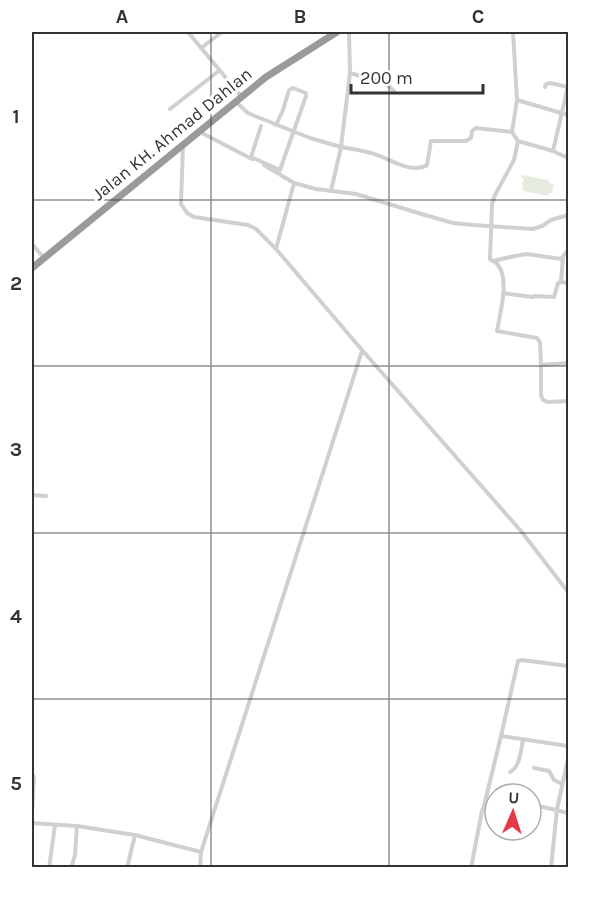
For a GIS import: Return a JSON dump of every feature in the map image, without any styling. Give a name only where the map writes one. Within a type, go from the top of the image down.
[{"type":"highway","name":"Jalan KH. Ahmad Dahlan","points":[[32,268],[266,77],[337,32]]},
{"type":"street","points":[[188,32],[220,70],[248,113],[310,138],[373,153],[405,166],[422,168],[427,165],[431,141],[466,141],[471,138],[472,131],[476,129],[512,132]]},
{"type":"street","points":[[201,48],[222,32]]},
{"type":"street","points":[[331,191],[341,147],[350,73],[349,32]]},
{"type":"street","points":[[513,32],[517,100],[512,132],[518,141],[568,158]]},
{"type":"street","points":[[170,109],[220,70]]},
{"type":"street","points":[[350,73],[385,83],[394,91]]},
{"type":"street","points":[[545,87],[550,83],[568,87],[553,151]]},
{"type":"street","points":[[261,126],[250,157],[279,170],[282,168],[306,93],[293,88],[289,90],[276,125]]},
{"type":"street","points":[[517,100],[568,115]]},
{"type":"street","points":[[200,131],[294,183],[309,188],[356,194],[453,222],[533,230],[551,220],[568,215]]},
{"type":"street","points":[[518,141],[514,160],[492,204],[490,257],[498,265],[504,280],[496,331],[537,338],[540,342],[543,400],[568,401]]},
{"type":"street","points":[[183,145],[182,204],[184,209],[194,217],[252,226],[276,249],[521,531],[568,592]]},
{"type":"street","points":[[276,249],[294,183]]},
{"type":"street","points":[[32,244],[43,257]]},
{"type":"street","points":[[502,293],[554,297],[558,283],[561,282],[563,257],[568,250]]},
{"type":"street","points":[[493,261],[527,254],[557,259],[563,257]]},
{"type":"street","points":[[561,282],[568,283]]},
{"type":"street","points":[[200,867],[201,852],[362,350]]},
{"type":"street","points":[[541,365],[568,363]]},
{"type":"street","points":[[32,495],[46,496]]},
{"type":"street","points":[[490,782],[518,661],[568,666]]},
{"type":"street","points":[[501,736],[568,746]]},
{"type":"street","points":[[510,772],[516,767],[523,740]]},
{"type":"street","points":[[551,867],[557,809],[568,759]]},
{"type":"street","points":[[534,768],[549,771],[552,778],[562,784]]},
{"type":"street","points":[[32,774],[34,777],[32,811]]},
{"type":"street","points":[[543,806],[568,813]]},
{"type":"street","points":[[471,867],[483,809]]},
{"type":"street","points":[[32,823],[77,826],[135,835],[201,852]]},
{"type":"street","points":[[49,867],[55,825]]},
{"type":"street","points":[[71,867],[75,855],[77,826]]},
{"type":"street","points":[[127,867],[135,835]]},
{"type":"shaded area","points":[[521,175],[548,180],[554,185],[552,193],[548,196],[523,191],[524,179]]}]
